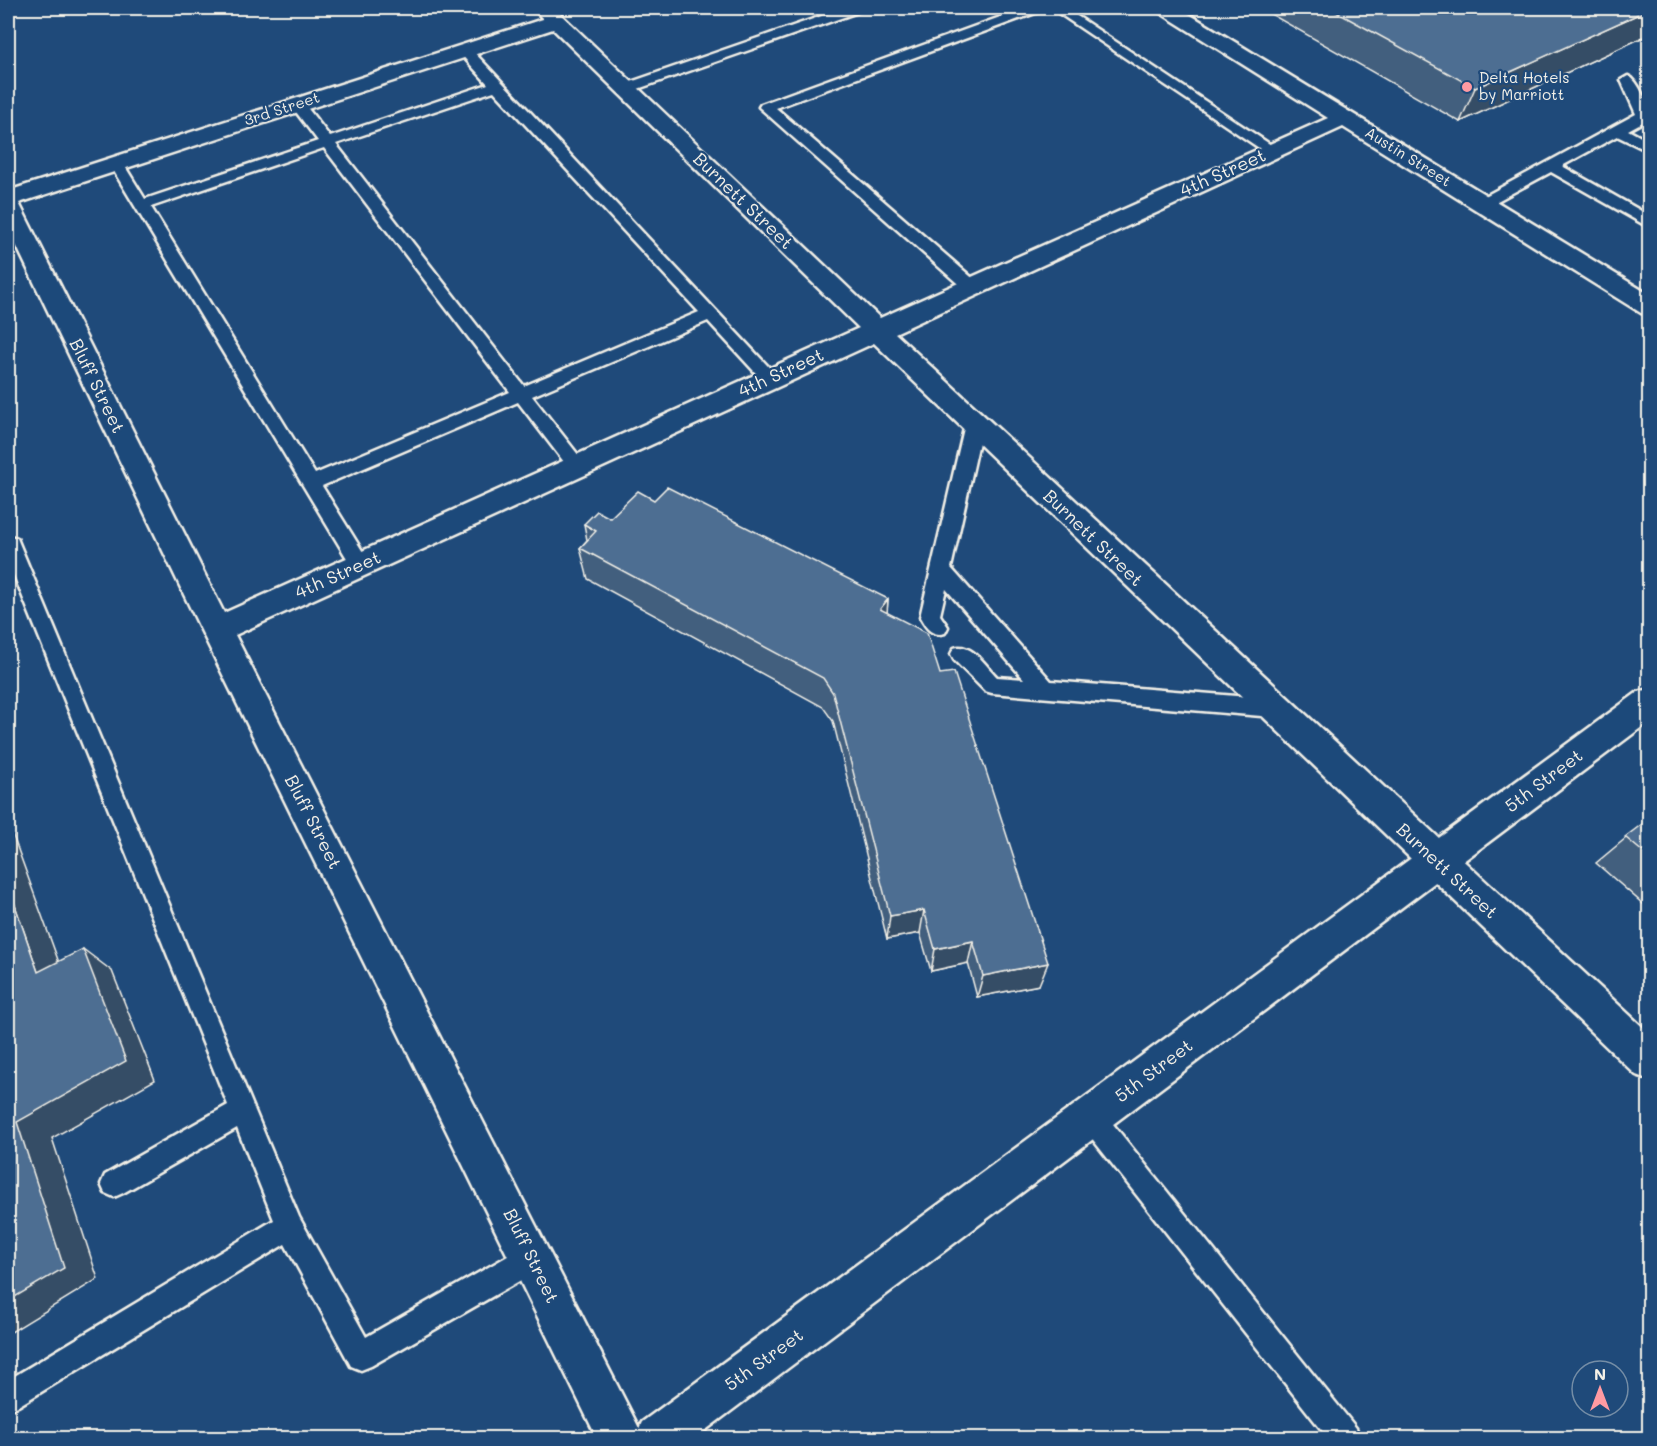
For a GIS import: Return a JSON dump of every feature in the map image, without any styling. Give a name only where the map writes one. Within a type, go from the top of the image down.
[{"type":"street","name":"Austin Street","points":[[1166,8],[1650,307]]},
{"type":"street","name":"Burnett Street","points":[[550,14],[974,424],[1650,1061]]},
{"type":"street","name":"3rd Street","points":[[8,199],[465,51],[550,14]]},
{"type":"street","name":"4th Street","points":[[217,630],[875,329],[1345,118]]},
{"type":"street","name":"Bluff Street","points":[[8,204],[217,630],[621,1438]]},
{"type":"street","name":"5th Street","points":[[658,1438],[1650,702]]},
{"type":"lane","points":[[627,88],[856,8]]},
{"type":"lane","points":[[971,286],[766,108],[1036,8]]},
{"type":"lane","points":[[1057,8],[1273,151]]},
{"type":"lane","points":[[465,51],[770,378]]},
{"type":"lane","points":[[1483,203],[1647,114],[1628,80]]},
{"type":"lane","points":[[142,205],[497,85]]},
{"type":"lane","points":[[297,104],[577,466]]},
{"type":"lane","points":[[1617,130],[1650,148]]},
{"type":"lane","points":[[116,163],[360,565]]},
{"type":"lane","points":[[1551,166],[1650,223]]},
{"type":"lane","points":[[311,483],[710,314]]},
{"type":"lane","points":[[938,627],[930,617],[974,424]]},
{"type":"lane","points":[[10,543],[290,1226],[361,1356],[532,1258]]},
{"type":"lane","points":[[940,569],[1044,688]]},
{"type":"lane","points":[[961,654],[992,685],[1273,708]]},
{"type":"lane","points":[[114,1184],[243,1110]]},
{"type":"lane","points":[[1092,1118],[1346,1438]]},
{"type":"lane","points":[[8,1396],[290,1226]]},
{"type":"building","points":[[1329,8],[1650,8],[1650,9],[1475,88]]},
{"type":"building","points":[[667,487],[888,599],[880,609],[927,633],[940,674],[954,672],[1048,963],[983,976],[973,941],[935,949],[924,910],[890,916],[833,693],[823,678],[580,548],[596,531],[584,524],[597,511],[610,518],[638,491],[654,500]]},
{"type":"building","points":[[1650,818],[1650,858],[1625,837]]},
{"type":"building","points":[[8,885],[38,972],[83,949],[126,1061],[17,1122],[64,1268],[8,1301]]},
{"type":"place","name":"Delta Hotels by Marriott","points":[[1467,87]]}]
